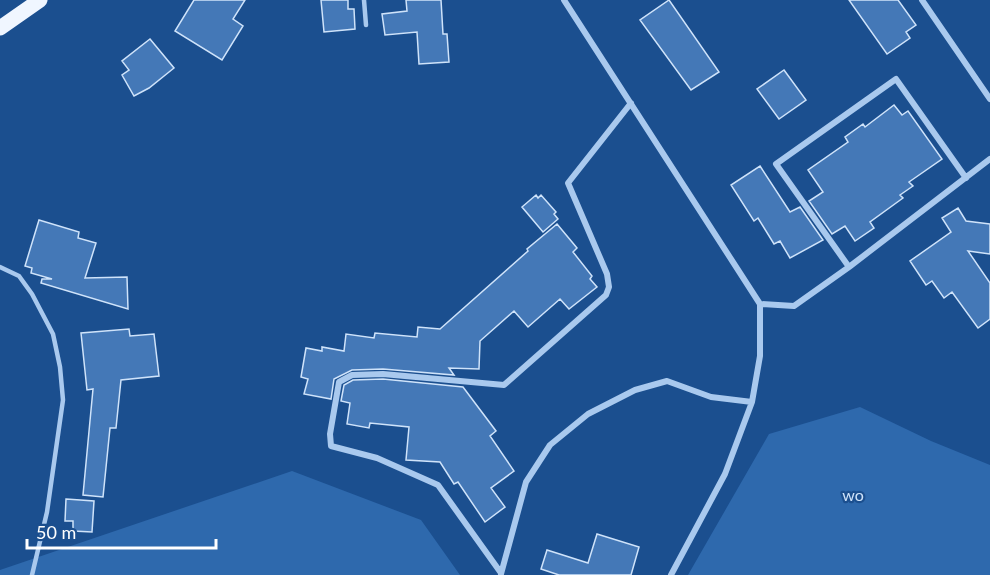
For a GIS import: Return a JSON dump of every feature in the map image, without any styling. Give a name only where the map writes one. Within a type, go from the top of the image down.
[{"type":"main road","points":[[0,28],[40,0]]},
{"type":"street","points":[[564,0],[760,304],[760,356],[752,402],[725,474],[671,575]]},
{"type":"street","points":[[922,0],[990,99]]},
{"type":"street","points":[[849,267],[776,164],[896,79],[966,178]]},
{"type":"street","points":[[501,574],[438,485],[377,458],[331,446],[330,434],[339,382],[352,375],[383,374],[504,385],[606,295],[609,287],[607,274],[568,183],[631,104]]},
{"type":"street","points":[[760,304],[794,306],[990,159]]},
{"type":"street","points":[[501,574],[526,482],[550,445],[588,414],[635,390],[667,381],[711,397],[752,402]]},
{"type":"lane","points":[[364,0],[366,25]]},
{"type":"lane","points":[[0,267],[19,276],[32,294],[53,334],[60,367],[63,400],[47,512],[32,575]]},
{"type":"green space","name":"wo","points":[[860,407],[931,441],[990,465],[990,575],[688,575],[769,434]]},
{"type":"green space","points":[[292,471],[421,520],[460,575],[0,575],[0,570]]},
{"type":"building","points":[[194,0],[245,0],[233,19],[243,26],[222,60],[175,31]]},
{"type":"building","points":[[321,0],[348,0],[348,9],[354,9],[355,29],[324,32]]},
{"type":"building","points":[[406,0],[441,0],[443,34],[447,34],[449,62],[419,64],[417,32],[385,35],[382,14],[407,11]]},
{"type":"building","points":[[669,0],[719,72],[691,90],[640,20]]},
{"type":"building","points":[[849,0],[898,0],[916,25],[906,32],[910,38],[887,54]]},
{"type":"building","points":[[150,39],[174,68],[149,88],[134,96],[122,75],[129,70],[122,61]]},
{"type":"building","points":[[784,70],[806,100],[779,119],[757,89]]},
{"type":"building","points":[[894,105],[902,115],[908,111],[942,159],[909,182],[913,186],[900,195],[903,198],[870,222],[874,228],[855,241],[845,226],[832,234],[809,201],[823,192],[808,170],[848,142],[845,137],[863,124],[865,127]]},
{"type":"building","points":[[760,166],[790,212],[800,207],[823,240],[790,258],[780,241],[774,244],[758,218],[754,221],[731,185]]},
{"type":"building","points":[[536,195],[538,198],[541,195],[556,212],[554,214],[558,219],[543,232],[522,207]]},
{"type":"building","points":[[958,208],[966,221],[990,224],[990,254],[968,251],[990,283],[990,319],[978,328],[952,292],[944,298],[932,281],[926,285],[910,261],[951,232],[942,218]]},
{"type":"building","points":[[39,220],[79,232],[78,238],[96,243],[85,278],[127,277],[128,309],[41,283],[42,279],[52,279],[31,273],[32,268],[25,266]]},
{"type":"building","points":[[557,224],[577,248],[573,252],[592,276],[590,279],[597,287],[569,309],[560,299],[528,327],[514,311],[480,341],[479,369],[449,368],[454,375],[383,369],[352,370],[334,379],[331,399],[304,394],[308,379],[301,377],[306,348],[322,351],[322,347],[344,351],[346,334],[374,338],[375,333],[417,337],[418,327],[440,329]]},
{"type":"building","points":[[129,329],[130,336],[154,334],[159,376],[121,380],[116,428],[110,428],[103,497],[83,495],[93,389],[87,390],[81,333]]},
{"type":"building","points":[[383,379],[463,387],[496,431],[490,436],[514,471],[491,488],[505,507],[485,522],[458,482],[454,484],[440,462],[406,460],[409,427],[370,423],[369,428],[347,424],[350,403],[341,401],[344,385],[353,380]]},
{"type":"building","points":[[66,499],[94,501],[92,532],[73,531],[73,521],[65,521]]},
{"type":"building","points":[[597,534],[639,547],[631,575],[559,575],[541,569],[547,550],[588,563]]}]
